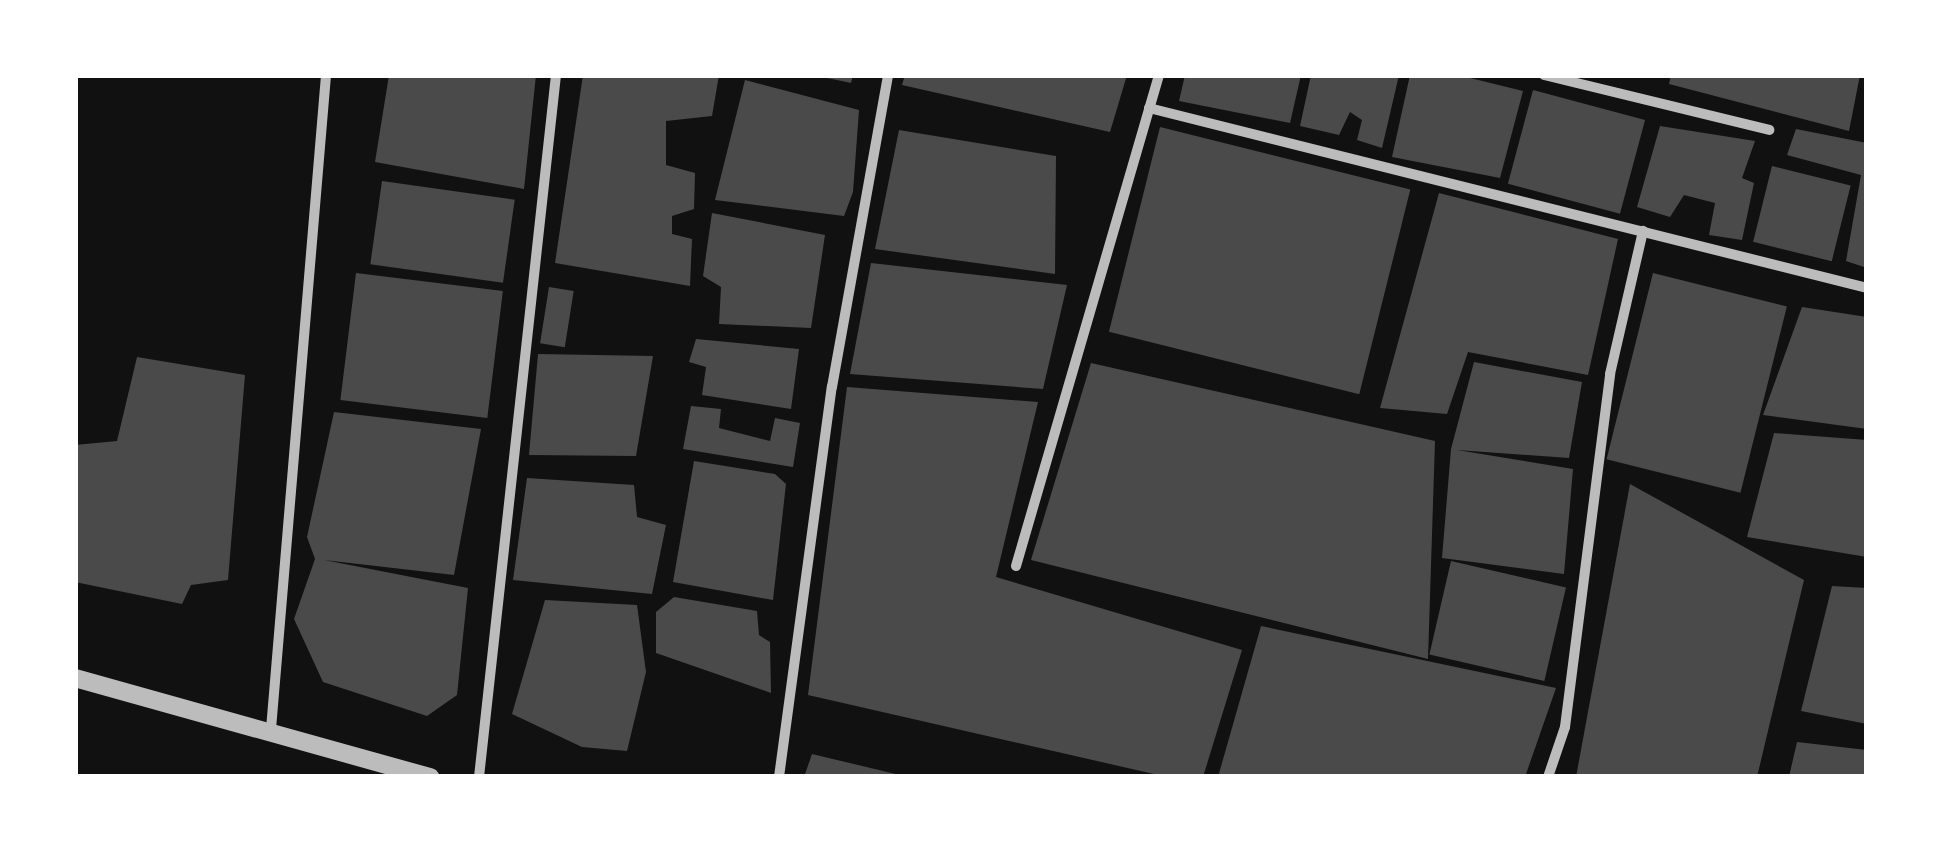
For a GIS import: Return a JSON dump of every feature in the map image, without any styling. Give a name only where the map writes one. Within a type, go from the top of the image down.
[{"type":"street","points":[[271,729],[326,75]]},
{"type":"street","points":[[479,777],[556,75]]},
{"type":"street","points":[[778,777],[832,388],[888,75]]},
{"type":"street","points":[[1016,566],[1160,75]]},
{"type":"street","points":[[1544,75],[1769,130]]},
{"type":"street","points":[[1150,108],[1867,288]]},
{"type":"street","points":[[1548,777],[1565,727],[1610,374],[1644,231]]},
{"type":"street","points":[[75,678],[271,729],[430,777]]},
{"type":"building","points":[[389,75],[536,75],[524,189],[375,162]]},
{"type":"building","points":[[583,75],[719,75],[712,116],[666,121],[666,165],[695,173],[694,209],[672,216],[672,234],[692,239],[690,286],[555,263]]},
{"type":"building","points":[[813,75],[853,75],[851,83]]},
{"type":"building","points":[[905,75],[1127,75],[1110,132],[902,85]]},
{"type":"building","points":[[1185,75],[1301,75],[1290,123],[1179,101]]},
{"type":"building","points":[[1311,75],[1399,75],[1382,148],[1357,140],[1362,120],[1350,112],[1339,135],[1300,126]]},
{"type":"building","points":[[1410,75],[1458,75],[1523,91],[1500,178],[1392,157]]},
{"type":"building","points":[[1671,75],[1860,75],[1849,131],[1669,84]]},
{"type":"building","points":[[745,80],[859,110],[853,192],[844,216],[715,200]]},
{"type":"building","points":[[1533,90],[1645,120],[1620,214],[1508,184]]},
{"type":"building","points":[[1660,126],[1755,141],[1742,178],[1754,183],[1742,240],[1709,235],[1715,203],[1684,195],[1670,217],[1637,207]]},
{"type":"building","points":[[1160,127],[1410,189],[1359,394],[1109,332]]},
{"type":"building","points":[[1796,129],[1867,143],[1867,268],[1846,261],[1861,175],[1787,155]]},
{"type":"building","points":[[899,130],[1056,156],[1055,274],[875,249]]},
{"type":"building","points":[[1772,166],[1851,186],[1832,261],[1753,242]]},
{"type":"building","points":[[382,181],[515,200],[503,283],[370,264]]},
{"type":"building","points":[[1439,193],[1618,239],[1588,375],[1468,352],[1447,414],[1380,408]]},
{"type":"building","points":[[712,213],[825,235],[811,328],[719,324],[721,287],[703,276]]},
{"type":"building","points":[[871,263],[1067,285],[1043,389],[850,374]]},
{"type":"building","points":[[356,273],[503,291],[487,418],[340,400]]},
{"type":"building","points":[[1653,273],[1787,306],[1740,493],[1607,459]]},
{"type":"building","points":[[549,287],[574,291],[565,347],[540,343]]},
{"type":"building","points":[[1802,307],[1867,317],[1867,429],[1763,415]]},
{"type":"building","points":[[696,339],[799,349],[791,409],[702,395],[706,367],[689,362]]},
{"type":"building","points":[[538,354],[653,356],[636,456],[529,455]]},
{"type":"building","points":[[137,357],[245,375],[228,580],[191,585],[182,604],[75,582],[75,445],[117,441]]},
{"type":"building","points":[[1474,362],[1582,382],[1569,458],[1457,450],[1573,469],[1564,574],[1442,558],[1451,449]]},
{"type":"building","points":[[1091,363],[1435,441],[1428,659],[1031,560]]},
{"type":"building","points":[[847,387],[1038,402],[996,577],[1242,650],[1203,777],[1167,777],[808,695]]},
{"type":"building","points":[[691,406],[721,409],[719,428],[770,441],[775,418],[800,423],[793,467],[683,449]]},
{"type":"building","points":[[334,412],[481,429],[454,575],[324,560],[468,588],[457,695],[427,716],[323,682],[294,619],[315,559],[307,537]]},
{"type":"building","points":[[1774,433],[1867,440],[1867,557],[1747,537]]},
{"type":"building","points":[[694,461],[775,474],[786,484],[773,600],[673,582]]},
{"type":"building","points":[[527,478],[634,485],[637,517],[666,525],[652,594],[513,580]]},
{"type":"building","points":[[1630,484],[1804,580],[1757,777],[1576,777]]},
{"type":"building","points":[[1451,561],[1566,588],[1544,681],[1429,655]]},
{"type":"building","points":[[1832,586],[1867,588],[1867,724],[1801,711]]},
{"type":"building","points":[[674,597],[757,611],[759,635],[770,642],[771,693],[656,653],[656,612]]},
{"type":"building","points":[[545,600],[637,605],[646,672],[627,751],[582,747],[512,714]]},
{"type":"building","points":[[1261,626],[1556,688],[1525,777],[1218,777]]},
{"type":"building","points":[[1797,742],[1867,750],[1867,777],[1789,777]]},
{"type":"building","points":[[812,754],[904,776],[904,777],[804,777]]}]
